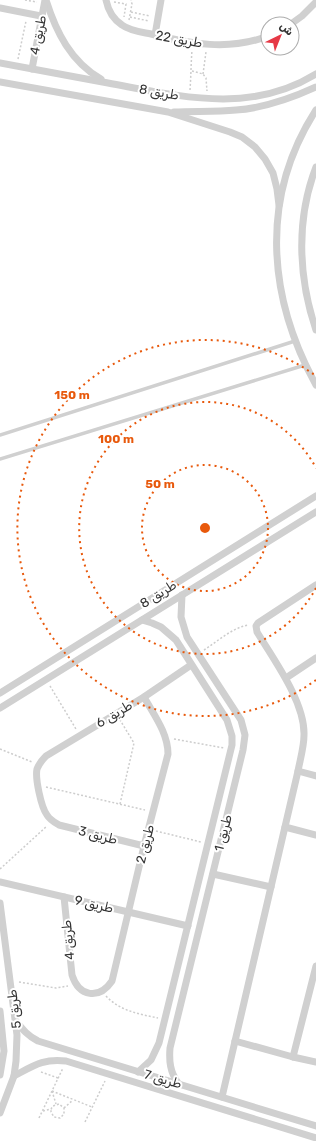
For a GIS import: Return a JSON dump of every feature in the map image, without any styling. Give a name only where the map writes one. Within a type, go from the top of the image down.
[{"type":"street","points":[[106,0],[110,12],[125,27]]},
{"type":"street","points":[[155,35],[161,0]]},
{"type":"street","name":"طريق 4","points":[[32,69],[45,1]]},
{"type":"street","points":[[45,1],[53,22],[65,46],[82,66],[93,75],[106,82]]},
{"type":"street","points":[[300,17],[313,2]]},
{"type":"street","points":[[0,8],[42,16]]},
{"type":"street","name":"طريق 22","points":[[125,27],[155,35],[207,45],[233,44],[260,40]]},
{"type":"street","name":"طريق 8","points":[[0,64],[189,98],[207,99],[236,99],[268,94],[299,83],[316,74]]},
{"type":"street","points":[[0,82],[168,112],[242,137],[255,147],[265,159],[273,173],[279,205]]},
{"type":"street","points":[[168,112],[236,110],[265,106],[294,97],[316,87]]},
{"type":"street","points":[[316,110],[297,146],[286,175],[279,205],[276,232],[277,267],[286,315],[305,365],[316,384]]},
{"type":"street","points":[[316,167],[305,208],[302,239],[302,269],[307,300],[316,330]]},
{"type":"street","name":"طريق 8","points":[[0,693],[316,496]]},
{"type":"street","name":"طريق 8","points":[[0,708],[316,512]]},
{"type":"street","points":[[222,1097],[298,771],[304,736],[302,715],[286,678],[257,632],[256,626],[258,623],[316,585]]},
{"type":"street","name":"طريق 1","points":[[178,1083],[170,1067],[170,1048],[245,742],[245,735],[241,720],[187,637],[181,617],[182,595]]},
{"type":"street","name":"طريق 1","points":[[138,1072],[151,1060],[156,1051],[232,750],[232,736],[227,720],[176,640],[169,633],[152,622],[142,620]]},
{"type":"street","points":[[286,678],[316,658]]},
{"type":"street","name":"طريق 6","points":[[39,765],[46,756],[144,697],[191,665]]},
{"type":"street","name":"طريق 2","points":[[101,992],[108,988],[112,981],[148,829],[168,754],[166,738],[144,697]]},
{"type":"street","points":[[39,765],[36,776],[43,809],[52,821]]},
{"type":"street","points":[[298,771],[316,776]]},
{"type":"street","name":"طريق 3","points":[[52,821],[59,825],[144,846]]},
{"type":"street","points":[[285,827],[316,835]]},
{"type":"street","points":[[213,874],[271,887]]},
{"type":"street","name":"طريق 9","points":[[0,882],[188,926]]},
{"type":"street","name":"طريق 4","points":[[64,897],[74,983]]},
{"type":"street","name":"طريق 5","points":[[0,903],[16,1021],[17,1046],[14,1076],[0,1113]]},
{"type":"street","points":[[293,1057],[316,966]]},
{"type":"street","points":[[74,983],[79,989],[86,993],[94,994],[101,992]]},
{"type":"street","name":"طريق 5","points":[[0,1012],[4,1051],[0,1075]]},
{"type":"street","name":"طريق 7","points":[[16,1021],[26,1033],[38,1041],[316,1126]]},
{"type":"street","points":[[235,1042],[316,1062]]},
{"type":"street","name":"طريق 7","points":[[14,1076],[30,1067],[48,1060],[66,1061],[302,1137],[316,1138]]},
{"type":"lane","points":[[0,436],[295,341]]},
{"type":"lane","points":[[0,459],[305,365]]},
{"type":"path","points":[[25,0],[45,1]]},
{"type":"path","points":[[106,0],[132,5]]},
{"type":"path","points":[[125,27],[126,0]]},
{"type":"path","points":[[125,27],[130,17],[132,5],[131,0]]},
{"type":"path","points":[[130,12],[158,20]]},
{"type":"path","points":[[16,66],[28,13]]},
{"type":"path","points":[[138,19],[139,14]]},
{"type":"path","points":[[130,17],[158,20]]},
{"type":"path","points":[[189,98],[192,72],[192,43]]},
{"type":"path","points":[[207,45],[203,74],[207,80],[207,99]]},
{"type":"path","points":[[192,72],[203,74]]},
{"type":"path","points":[[198,654],[240,627],[247,625],[256,626]]},
{"type":"path","points":[[46,680],[80,735]]},
{"type":"path","points":[[116,713],[134,743],[120,804]]},
{"type":"path","points":[[166,738],[232,750]]},
{"type":"path","points":[[0,748],[39,765]]},
{"type":"path","points":[[38,785],[153,812]]},
{"type":"path","points":[[0,869],[52,821]]},
{"type":"path","points":[[148,829],[208,844]]},
{"type":"path","points":[[11,981],[56,988],[62,988],[74,983]]},
{"type":"path","points":[[101,992],[114,1003],[128,1011],[165,1020]]},
{"type":"path","points":[[39,1118],[66,1061]]},
{"type":"path","points":[[30,1067],[58,1078]]},
{"type":"path","points":[[86,1122],[109,1074]]},
{"type":"path","points":[[52,1091],[92,1107]]},
{"type":"path","points":[[52,1091],[56,1105]]},
{"type":"path","points":[[51,1109],[54,1117],[60,1118],[64,1114],[64,1108],[74,1099]]},
{"type":"path","points":[[42,1111],[51,1109],[56,1105],[62,1105],[64,1108]]}]
